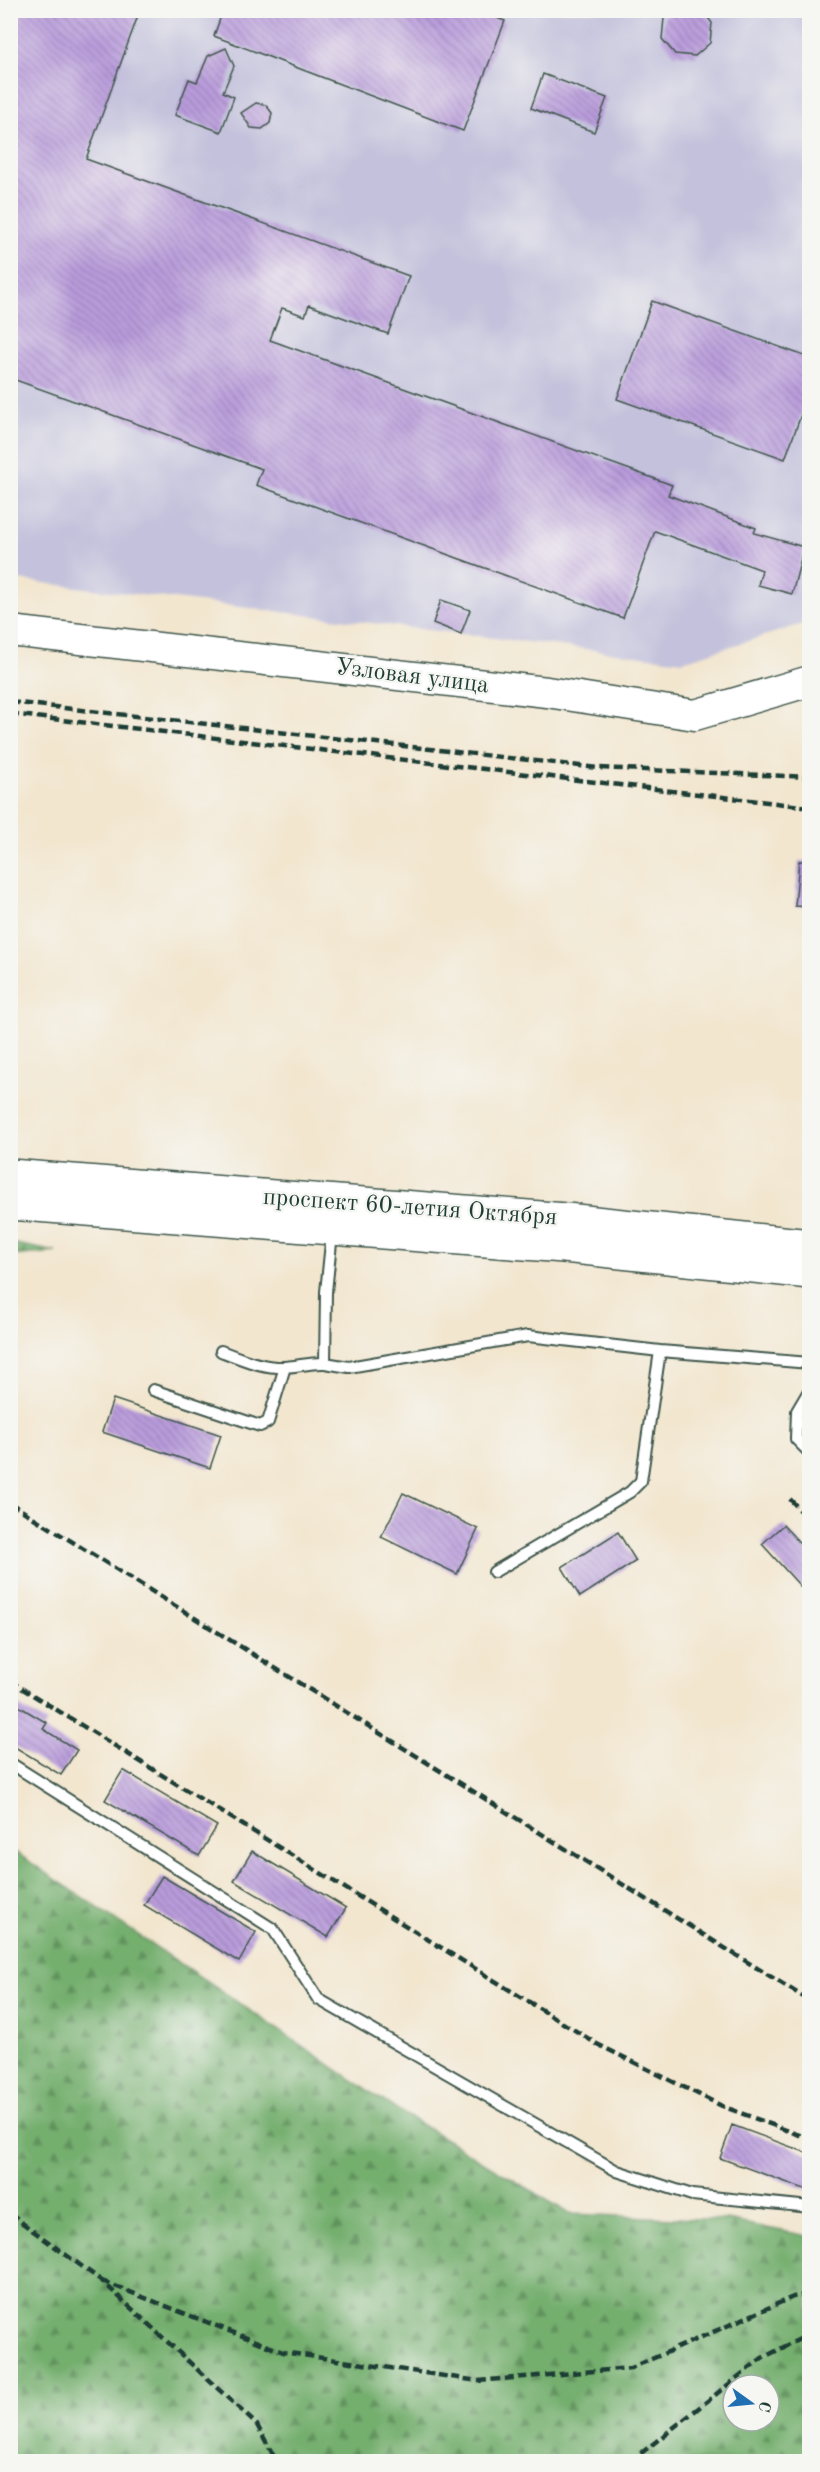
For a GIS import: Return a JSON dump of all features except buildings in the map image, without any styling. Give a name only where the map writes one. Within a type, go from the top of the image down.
[{"type":"highway","name":"проспект 60-летия Октября","points":[[10,1176],[564,1246],[810,1272]]},
{"type":"highway","name":"проспект 60-летия Октября","points":[[10,1203],[333,1216],[566,1220],[810,1246]]},
{"type":"street","name":"Узловая улица","points":[[10,631],[547,692],[695,715],[810,681]]},
{"type":"lane","points":[[325,1363],[326,1292],[333,1216]]},
{"type":"lane","points":[[221,1351],[258,1364],[285,1367],[310,1362],[349,1367],[528,1336],[660,1351],[810,1363]]},
{"type":"lane","points":[[494,1572],[630,1492],[640,1481],[660,1351]]},
{"type":"lane","points":[[153,1390],[260,1426],[267,1422],[285,1367]]},
{"type":"lane","points":[[810,1389],[797,1411],[796,1439],[810,1453]]},
{"type":"lane","points":[[10,1763],[273,1929],[318,1999],[617,2170],[692,2195],[810,2207]]},
{"type":"shaded area","points":[[11,11],[802,11],[810,47],[809,622],[683,661],[11,579]]},
{"type":"green space","points":[[11,1243],[56,1252],[11,1256]]},
{"type":"green space","points":[[11,1849],[394,2108],[570,2214],[726,2220],[809,2236],[809,2461],[11,2461]]},
{"type":"railway","points":[[10,702],[599,768],[810,777]]},
{"type":"railway","points":[[10,714],[810,807]]},
{"type":"railway","points":[[790,1499],[810,1521]]},
{"type":"railway","points":[[10,1503],[810,2001]]},
{"type":"railway","points":[[10,1681],[597,2044],[722,2106],[810,2139]]},
{"type":"railway","points":[[10,2214],[102,2281],[257,2425],[277,2462]]},
{"type":"railway","points":[[102,2281],[283,2352],[478,2381],[631,2368],[793,2297],[810,2294]]},
{"type":"railway","points":[[630,2462],[762,2358],[810,2334]]}]
